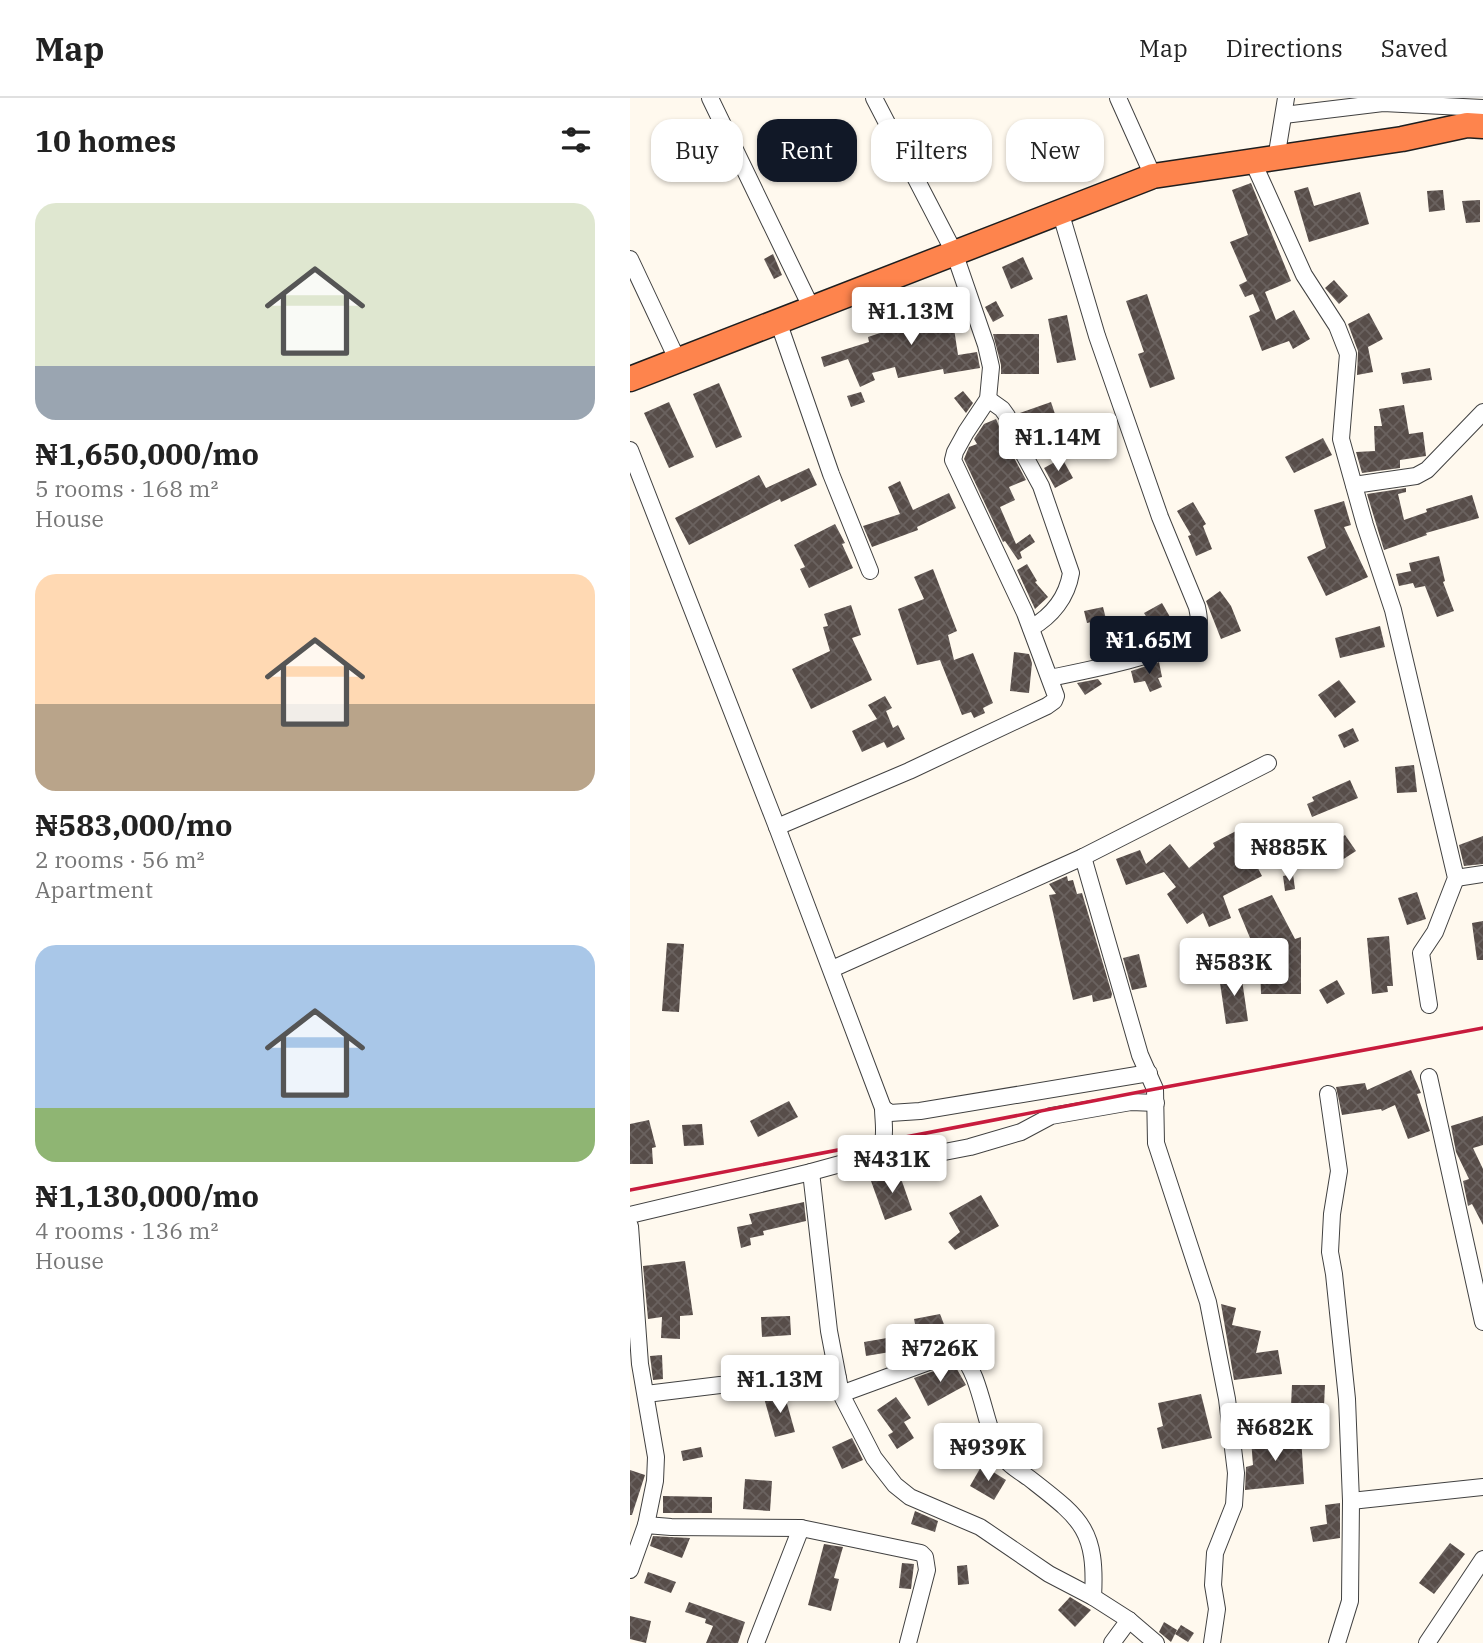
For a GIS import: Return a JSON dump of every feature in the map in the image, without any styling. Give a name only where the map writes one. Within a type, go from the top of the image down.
[{"type":"highway","points":[[630,379],[1153,176],[1402,139],[1467,125],[1483,126]]},
{"type":"street","points":[[710,98],[811,307]]},
{"type":"street","points":[[778,827],[909,771],[1047,706],[1054,702],[1056,696],[1007,572],[953,460],[966,432],[988,399],[991,367],[954,253],[874,98]]},
{"type":"street","points":[[1118,98],[1153,176]]},
{"type":"street","points":[[1286,98],[1284,115],[1264,160],[1304,275],[1337,326],[1348,354],[1341,439],[1392,610],[1457,878],[1435,932],[1421,953],[1429,1004]]},
{"type":"street","points":[[1284,115],[1310,105],[1382,103],[1483,108]]},
{"type":"street","points":[[1050,678],[1133,660],[1177,644],[1194,634],[1200,622],[1197,607],[1160,517],[1097,336],[1060,211]]},
{"type":"street","points":[[630,259],[677,359]]},
{"type":"street","points":[[778,321],[831,474],[870,571]]},
{"type":"street","points":[[988,399],[1007,416],[1016,440],[1041,486],[1071,573],[1069,585],[1047,619],[1031,628]]},
{"type":"street","points":[[1354,485],[1416,476],[1427,470],[1483,412]]},
{"type":"street","points":[[630,450],[832,969],[883,1108],[884,1137],[879,1152],[873,1155],[630,1215]]},
{"type":"street","points":[[832,969],[1083,857],[1268,763]]},
{"type":"street","points":[[1083,857],[1140,1055],[1155,1088],[1156,1143],[1208,1302],[1227,1399],[1236,1474],[1234,1504],[1215,1553],[1213,1584],[1217,1609],[1212,1643]]},
{"type":"street","points":[[1457,878],[1483,874]]},
{"type":"street","points":[[883,1108],[890,1113],[920,1111],[1149,1073]]},
{"type":"street","points":[[1429,1077],[1483,1322]]},
{"type":"street","points":[[1328,1094],[1339,1171],[1332,1214],[1330,1252],[1347,1399],[1351,1501],[1350,1601],[1338,1643]]},
{"type":"street","points":[[879,1152],[903,1160],[970,1147],[1021,1132],[1051,1116],[1131,1102],[1156,1103]]},
{"type":"street","points":[[811,1172],[829,1331],[840,1386],[874,1458],[895,1485],[910,1497],[980,1527],[1049,1574],[1129,1620],[1156,1643]]},
{"type":"street","points":[[630,1226],[635,1364],[646,1394],[656,1457],[655,1481],[646,1525],[630,1570]]},
{"type":"street","points":[[646,1394],[720,1385],[840,1386],[953,1353],[960,1354],[970,1368],[1001,1455],[1068,1508],[1080,1522],[1093,1553],[1093,1597]]},
{"type":"street","points":[[1351,1501],[1483,1488]]},
{"type":"street","points":[[646,1525],[801,1528],[921,1553],[925,1557],[927,1570],[908,1643]]},
{"type":"street","points":[[756,1643],[801,1528]]},
{"type":"street","points":[[1427,1643],[1483,1559]]},
{"type":"street","points":[[1112,1643],[1129,1620]]},
{"type":"building","points":[[1251,183],[1291,281],[1265,292],[1276,320],[1294,310],[1310,339],[1293,349],[1289,341],[1262,351],[1249,316],[1260,311],[1253,294],[1245,297],[1239,285],[1247,281],[1230,242],[1248,235],[1232,190]]},
{"type":"building","points":[[1308,187],[1314,206],[1360,192],[1369,224],[1309,242],[1294,191]]},
{"type":"building","points":[[1443,190],[1445,210],[1429,212],[1427,191]]},
{"type":"building","points":[[1480,200],[1480,222],[1466,223],[1462,201]]},
{"type":"building","points":[[773,254],[782,275],[774,279],[764,259]]},
{"type":"building","points":[[1023,257],[1033,279],[1011,289],[1002,267]]},
{"type":"building","points":[[1334,280],[1348,296],[1339,304],[1325,288]]},
{"type":"building","points":[[952,294],[958,313],[952,315],[958,355],[977,352],[980,368],[944,374],[943,369],[898,378],[895,367],[872,373],[875,380],[860,387],[848,359],[824,367],[821,357],[869,342],[868,337],[889,330],[887,324],[917,314],[916,312],[929,310],[927,304]]},
{"type":"building","points":[[1147,294],[1175,379],[1150,388],[1138,354],[1144,352],[1126,301]]},
{"type":"building","points":[[996,301],[1004,316],[993,322],[985,307]]},
{"type":"building","points":[[1369,313],[1383,339],[1368,347],[1373,372],[1357,375],[1358,351],[1348,324]]},
{"type":"building","points":[[1067,315],[1076,360],[1057,363],[1048,319]]},
{"type":"building","points":[[993,334],[1039,334],[1039,374],[1001,374]]},
{"type":"building","points":[[1430,368],[1432,380],[1403,384],[1401,373]]},
{"type":"building","points":[[719,383],[742,437],[716,448],[693,394]]},
{"type":"building","points":[[963,391],[973,403],[966,413],[954,398]]},
{"type":"building","points":[[861,392],[865,402],[851,407],[847,396]]},
{"type":"building","points":[[669,402],[694,457],[669,468],[644,413]]},
{"type":"building","points":[[1051,402],[1055,414],[1022,425],[1017,414]]},
{"type":"building","points":[[1404,405],[1409,434],[1423,432],[1426,456],[1400,460],[1400,468],[1362,473],[1356,452],[1375,451],[1374,426],[1382,426],[1379,409]]},
{"type":"building","points":[[996,419],[1026,480],[1009,487],[1015,500],[1000,507],[1016,544],[1030,534],[1035,542],[1020,552],[1022,558],[1018,560],[1005,541],[1003,542],[964,459],[969,447],[977,444],[974,439],[984,424]]},
{"type":"building","points":[[1323,438],[1332,455],[1294,473],[1285,457]]},
{"type":"building","points":[[1062,458],[1073,478],[1055,488],[1044,468]]},
{"type":"building","points":[[809,468],[817,485],[781,502],[780,499],[689,545],[675,518],[759,475],[766,488]]},
{"type":"building","points":[[900,481],[913,510],[949,493],[956,508],[917,527],[918,530],[872,547],[863,526],[900,514],[888,487]]},
{"type":"building","points":[[1406,488],[1406,492],[1398,494],[1404,520],[1427,512],[1426,509],[1472,495],[1479,518],[1426,533],[1427,535],[1384,550],[1367,494]]},
{"type":"building","points":[[1344,501],[1351,525],[1344,527],[1368,577],[1326,596],[1307,557],[1326,548],[1314,510]]},
{"type":"building","points":[[1193,502],[1206,524],[1203,526],[1212,549],[1196,556],[1188,536],[1191,535],[1177,511]]},
{"type":"building","points":[[835,524],[853,568],[809,588],[800,569],[805,567],[794,545]]},
{"type":"building","points":[[1439,556],[1445,581],[1443,582],[1454,611],[1437,617],[1425,586],[1415,588],[1413,583],[1399,586],[1396,574],[1411,571],[1409,563]]},
{"type":"building","points":[[1027,564],[1037,581],[1035,582],[1048,597],[1035,609],[1017,570]]},
{"type":"building","points":[[933,569],[957,631],[948,635],[954,660],[973,653],[993,703],[983,708],[985,713],[974,718],[971,712],[962,715],[940,660],[917,665],[898,609],[924,599],[914,577]]},
{"type":"building","points":[[1220,591],[1231,606],[1241,631],[1221,639],[1206,601]]},
{"type":"building","points":[[1162,603],[1174,624],[1157,634],[1144,613]]},
{"type":"building","points":[[851,605],[861,635],[852,638],[872,680],[811,709],[792,669],[830,651],[823,627],[828,626],[824,614]]},
{"type":"building","points":[[1103,607],[1106,619],[1087,623],[1084,611]]},
{"type":"building","points":[[1380,626],[1385,647],[1340,658],[1335,638]]},
{"type":"building","points":[[1014,652],[1029,654],[1032,663],[1029,693],[1010,691]]},
{"type":"building","points":[[1159,662],[1162,677],[1158,678],[1162,687],[1150,692],[1145,681],[1134,683],[1131,671]]},
{"type":"building","points":[[1098,679],[1102,684],[1085,695],[1077,683]]},
{"type":"building","points":[[1339,680],[1356,702],[1335,718],[1318,695]]},
{"type":"building","points":[[885,696],[892,708],[886,711],[893,728],[898,725],[905,739],[887,748],[884,742],[862,752],[852,731],[877,719],[868,705]]},
{"type":"building","points":[[1353,728],[1359,741],[1344,748],[1338,735]]},
{"type":"building","points":[[1414,765],[1417,792],[1397,793],[1395,767]]},
{"type":"building","points":[[1350,780],[1358,798],[1312,817],[1307,804],[1314,801],[1312,797]]},
{"type":"building","points":[[1238,830],[1262,876],[1223,896],[1231,918],[1209,927],[1203,913],[1187,924],[1167,894],[1176,887],[1164,872],[1126,885],[1116,859],[1140,850],[1146,864],[1170,844],[1189,868],[1215,847],[1213,843]]},
{"type":"building","points":[[1345,835],[1356,851],[1342,860],[1332,844]]},
{"type":"building","points":[[1483,836],[1483,864],[1464,866],[1459,845]]},
{"type":"building","points":[[1293,874],[1295,889],[1285,891],[1283,876]]},
{"type":"building","points":[[1067,876],[1068,881],[1073,880],[1077,894],[1082,893],[1111,998],[1093,1002],[1092,995],[1073,1000],[1049,895],[1056,894],[1049,884]]},
{"type":"building","points":[[1417,892],[1426,919],[1407,925],[1398,898]]},
{"type":"building","points":[[1272,895],[1295,939],[1301,937],[1301,994],[1261,994],[1260,962],[1238,909]]},
{"type":"building","points":[[1483,921],[1483,960],[1477,960],[1472,923]]},
{"type":"building","points":[[1389,936],[1393,986],[1387,986],[1388,992],[1372,994],[1367,938]]},
{"type":"building","points":[[667,943],[684,944],[679,1012],[662,1011]]},
{"type":"building","points":[[1139,954],[1147,987],[1132,990],[1123,958]]},
{"type":"building","points":[[1241,973],[1248,1021],[1226,1024],[1219,976]]},
{"type":"building","points":[[1337,980],[1345,994],[1327,1004],[1319,990]]},
{"type":"building","points":[[1411,1070],[1421,1093],[1417,1094],[1430,1131],[1408,1139],[1395,1105],[1382,1111],[1342,1115],[1336,1087],[1365,1083],[1367,1090]]},
{"type":"building","points":[[789,1101],[798,1117],[758,1137],[750,1121]]},
{"type":"building","points":[[1483,1116],[1483,1145],[1473,1148],[1483,1169],[1483,1225],[1472,1204],[1468,1206],[1463,1181],[1469,1179],[1456,1152],[1451,1126]]},
{"type":"building","points":[[649,1120],[656,1147],[652,1148],[653,1164],[630,1164],[630,1124]]},
{"type":"building","points":[[702,1124],[704,1145],[684,1146],[682,1125]]},
{"type":"building","points":[[898,1170],[912,1210],[885,1220],[871,1181]]},
{"type":"building","points":[[981,1195],[999,1226],[955,1250],[948,1242],[960,1232],[949,1213]]},
{"type":"building","points":[[804,1202],[806,1221],[763,1231],[764,1235],[750,1238],[751,1245],[741,1248],[737,1227],[752,1224],[749,1214]]},
{"type":"building","points":[[685,1261],[693,1315],[680,1316],[680,1339],[661,1338],[662,1317],[648,1319],[643,1266]]},
{"type":"building","points":[[1221,1304],[1236,1308],[1232,1325],[1261,1331],[1256,1353],[1278,1350],[1282,1374],[1234,1380]]},
{"type":"building","points":[[940,1314],[947,1332],[918,1339],[914,1319]]},
{"type":"building","points":[[790,1316],[791,1335],[762,1337],[761,1317]]},
{"type":"building","points":[[887,1338],[890,1352],[866,1356],[864,1342]]},
{"type":"building","points":[[662,1355],[663,1379],[653,1380],[650,1356]]},
{"type":"building","points":[[954,1364],[966,1385],[928,1406],[914,1378]]},
{"type":"building","points":[[1292,1385],[1325,1385],[1324,1406],[1291,1406]]},
{"type":"building","points":[[784,1393],[795,1432],[775,1437],[764,1398]]},
{"type":"building","points":[[1201,1394],[1212,1438],[1162,1449],[1157,1428],[1163,1426],[1158,1403]]},
{"type":"building","points":[[896,1397],[911,1418],[904,1422],[914,1438],[897,1449],[888,1435],[893,1432],[877,1410]]},
{"type":"building","points":[[1301,1436],[1304,1484],[1245,1490],[1246,1467],[1253,1465],[1251,1439]]},
{"type":"building","points":[[852,1438],[863,1460],[842,1469],[832,1447]]},
{"type":"building","points":[[701,1447],[703,1457],[683,1461],[681,1451]]},
{"type":"building","points":[[982,1465],[1006,1480],[994,1500],[970,1486]]},
{"type":"building","points":[[630,1470],[645,1475],[632,1515],[630,1515]]},
{"type":"building","points":[[745,1479],[772,1481],[770,1511],[743,1509]]},
{"type":"building","points":[[663,1496],[712,1497],[712,1513],[663,1513]]},
{"type":"building","points":[[1340,1503],[1340,1538],[1313,1542],[1310,1527],[1327,1524],[1325,1505]]},
{"type":"building","points":[[915,1511],[938,1521],[935,1532],[911,1524]]},
{"type":"building","points":[[653,1536],[690,1538],[682,1558],[650,1546]]},
{"type":"building","points":[[1450,1543],[1465,1554],[1434,1594],[1419,1583]]},
{"type":"building","points":[[824,1544],[843,1547],[834,1578],[839,1579],[831,1611],[808,1605]]},
{"type":"building","points":[[902,1563],[914,1564],[911,1589],[899,1588]]},
{"type":"building","points":[[967,1565],[969,1584],[958,1585],[957,1566]]},
{"type":"building","points":[[648,1572],[676,1582],[671,1593],[644,1583]]},
{"type":"building","points":[[1070,1597],[1091,1610],[1075,1627],[1058,1610]]},
{"type":"building","points":[[689,1602],[745,1622],[738,1643],[706,1643],[713,1626],[705,1623],[706,1619],[685,1612]]},
{"type":"building","points":[[630,1616],[651,1621],[646,1643],[630,1639]]},
{"type":"building","points":[[1164,1622],[1177,1630],[1171,1642],[1159,1632]]},
{"type":"building","points":[[1181,1625],[1194,1633],[1188,1642],[1175,1634]]},
{"type":"railway","points":[[630,1190],[1483,1028]]}]
